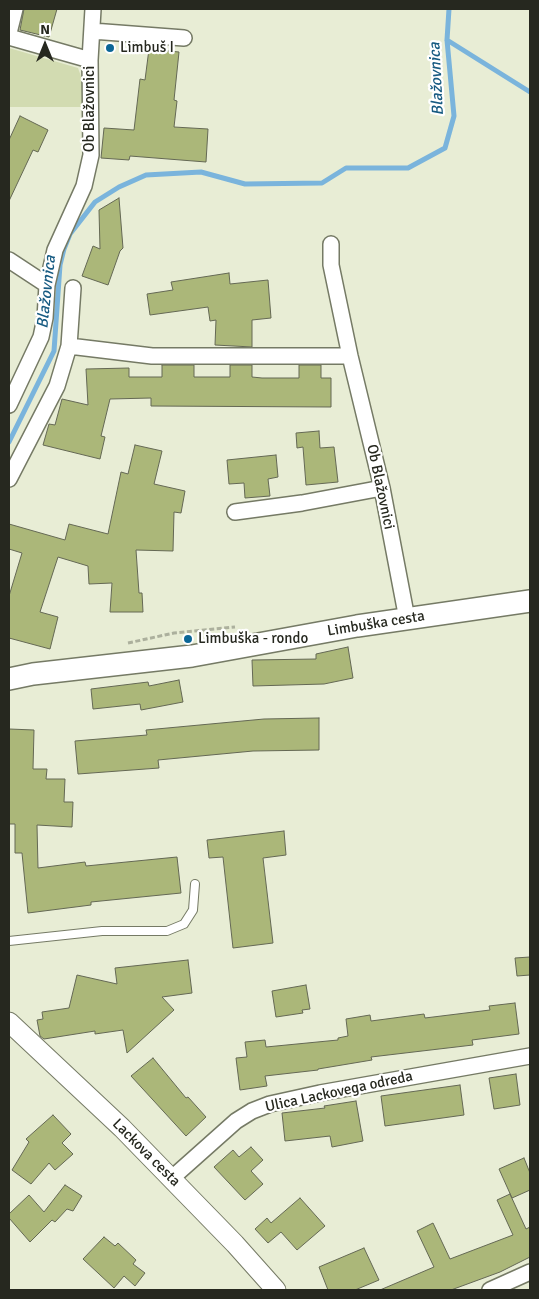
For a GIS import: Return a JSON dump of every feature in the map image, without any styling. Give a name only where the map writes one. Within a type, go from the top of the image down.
[{"type":"main road","name":"Limbuška cesta","points":[[33,674],[192,656],[357,626],[530,602]]},
{"type":"main road","points":[[9,672],[33,674]]},
{"type":"main road","points":[[9,678],[33,674]]},
{"type":"street","points":[[9,32],[15,9]]},
{"type":"street","name":"Ob Blažovnici","points":[[9,405],[41,337],[45,318],[47,285],[55,250],[84,186],[91,155],[90,60],[93,9]]},
{"type":"street","points":[[92,31],[184,38]]},
{"type":"street","points":[[9,37],[90,60]]},
{"type":"street","name":"Ob Blažovnici","points":[[331,244],[331,265],[350,356],[382,488],[407,619]]},
{"type":"street","points":[[9,260],[47,285]]},
{"type":"street","points":[[9,479],[13,460],[57,386],[69,346],[73,288]]},
{"type":"street","points":[[69,346],[152,356],[350,356]]},
{"type":"street","points":[[235,512],[302,503],[382,488]]},
{"type":"street","name":"Lackova cesta","points":[[9,1022],[172,1178],[276,1290]]},
{"type":"street","name":"Ulica Lackovega odreda","points":[[172,1178],[236,1121],[252,1111],[270,1104],[320,1093],[530,1056]]},
{"type":"street","points":[[490,1290],[530,1272]]},
{"type":"lane","points":[[9,941],[102,931],[167,932],[184,924],[193,910],[195,884]]},
{"type":"green space","points":[[9,48],[78,68],[83,82],[82,107],[9,107]]},
{"type":"building","points":[[24,9],[57,9],[49,37],[20,30]]},
{"type":"building","points":[[149,49],[179,52],[174,100],[177,101],[174,127],[208,129],[206,162],[130,156],[129,160],[101,158],[104,128],[134,130],[140,79],[145,80]]},
{"type":"building","points":[[20,116],[48,130],[38,152],[33,150],[9,201],[9,140]]},
{"type":"building","points":[[119,198],[123,248],[120,251],[108,285],[82,276],[93,246],[100,249],[99,210]]},
{"type":"building","points":[[229,273],[230,284],[268,280],[271,318],[252,320],[252,347],[215,345],[216,320],[210,321],[208,307],[150,315],[147,294],[173,290],[171,282]]},
{"type":"building","points":[[162,365],[194,365],[194,377],[230,377],[230,365],[252,365],[252,377],[299,378],[299,365],[321,365],[321,378],[331,378],[331,407],[151,406],[151,398],[110,399],[101,436],[105,437],[100,459],[43,445],[49,424],[55,425],[62,399],[88,405],[86,369],[129,368],[129,377],[162,377]]},
{"type":"building","points":[[319,431],[320,448],[334,447],[338,482],[306,485],[303,447],[297,448],[296,433]]},
{"type":"building","points":[[135,445],[162,451],[154,484],[185,491],[181,513],[174,512],[173,551],[136,550],[139,593],[142,593],[143,612],[110,612],[112,583],[89,584],[88,566],[58,557],[40,612],[58,617],[50,649],[9,638],[9,596],[22,553],[9,549],[9,524],[65,540],[69,524],[108,534],[121,472],[128,474]]},
{"type":"building","points":[[276,455],[278,477],[268,479],[270,496],[245,498],[244,483],[229,484],[227,460]]},
{"type":"building","points":[[348,647],[353,678],[324,684],[253,686],[252,660],[316,659],[316,654]]},
{"type":"building","points":[[179,680],[183,702],[141,710],[140,704],[93,709],[91,689],[148,682],[149,686]]},
{"type":"building","points":[[319,718],[319,750],[253,751],[158,760],[159,768],[78,774],[75,741],[147,735],[146,730],[264,719]]},
{"type":"building","points":[[9,729],[34,730],[33,769],[47,769],[46,779],[65,779],[64,802],[73,802],[72,827],[37,825],[38,868],[85,862],[86,866],[177,857],[181,893],[91,902],[91,905],[28,913],[22,853],[15,853],[15,824],[9,824]]},
{"type":"building","points":[[284,831],[286,855],[263,858],[273,943],[233,948],[223,857],[209,858],[207,840]]},
{"type":"building","points":[[530,957],[530,975],[517,976],[515,958]]},
{"type":"building","points":[[188,960],[192,993],[162,997],[174,1010],[127,1053],[123,1030],[95,1034],[95,1031],[44,1039],[40,1036],[37,1020],[43,1019],[42,1012],[69,1008],[77,975],[117,984],[115,968]]},
{"type":"building","points":[[306,985],[310,1009],[302,1010],[303,1013],[276,1017],[272,991]]},
{"type":"building","points":[[515,1003],[519,1034],[472,1040],[473,1045],[371,1057],[372,1060],[318,1070],[265,1076],[267,1086],[240,1090],[236,1058],[247,1057],[245,1042],[265,1040],[266,1047],[338,1040],[338,1038],[348,1036],[346,1019],[370,1015],[371,1021],[424,1014],[425,1018],[490,1010],[489,1006]]},
{"type":"building","points":[[153,1058],[186,1098],[188,1097],[206,1117],[186,1136],[131,1076]]},
{"type":"building","points":[[516,1074],[520,1105],[494,1109],[489,1078]]},
{"type":"building","points":[[460,1085],[464,1115],[385,1126],[381,1096]]},
{"type":"building","points":[[356,1101],[363,1141],[332,1147],[330,1136],[285,1141],[282,1113],[325,1108],[324,1106]]},
{"type":"building","points":[[53,1115],[71,1134],[62,1143],[73,1154],[55,1170],[49,1163],[31,1184],[12,1170],[29,1142],[26,1139]]},
{"type":"building","points":[[251,1147],[263,1160],[251,1171],[263,1184],[245,1200],[214,1167],[233,1150],[239,1157]]},
{"type":"building","points":[[524,1158],[530,1173],[530,1190],[512,1198],[499,1169]]},
{"type":"building","points":[[65,1185],[82,1196],[73,1211],[67,1209],[55,1222],[52,1220],[30,1242],[9,1218],[9,1214],[29,1195],[44,1212]]},
{"type":"building","points":[[510,1194],[526,1229],[530,1227],[530,1257],[500,1272],[451,1290],[380,1290],[434,1267],[417,1231],[433,1223],[450,1259],[513,1235],[497,1200]]},
{"type":"building","points":[[300,1198],[325,1226],[297,1250],[281,1232],[268,1243],[255,1229],[267,1218],[271,1223]]},
{"type":"building","points":[[104,1237],[115,1246],[118,1243],[136,1260],[133,1264],[145,1273],[135,1286],[124,1276],[114,1288],[83,1259]]},
{"type":"building","points":[[364,1248],[379,1280],[355,1290],[328,1290],[319,1267]]},
{"type":"waterway","name":"Blažovnica","points":[[9,442],[54,351],[60,265],[64,249],[70,234],[95,202],[119,187],[146,175],[201,172],[245,184],[322,183],[346,168],[408,168],[445,148],[454,116],[447,40],[449,9]]},
{"type":"waterway","points":[[447,40],[530,92]]},
{"type":"place","name":"Limbuš I","points":[[110,48]]},
{"type":"place","name":"Limbuška - rondo","points":[[188,639]]}]
